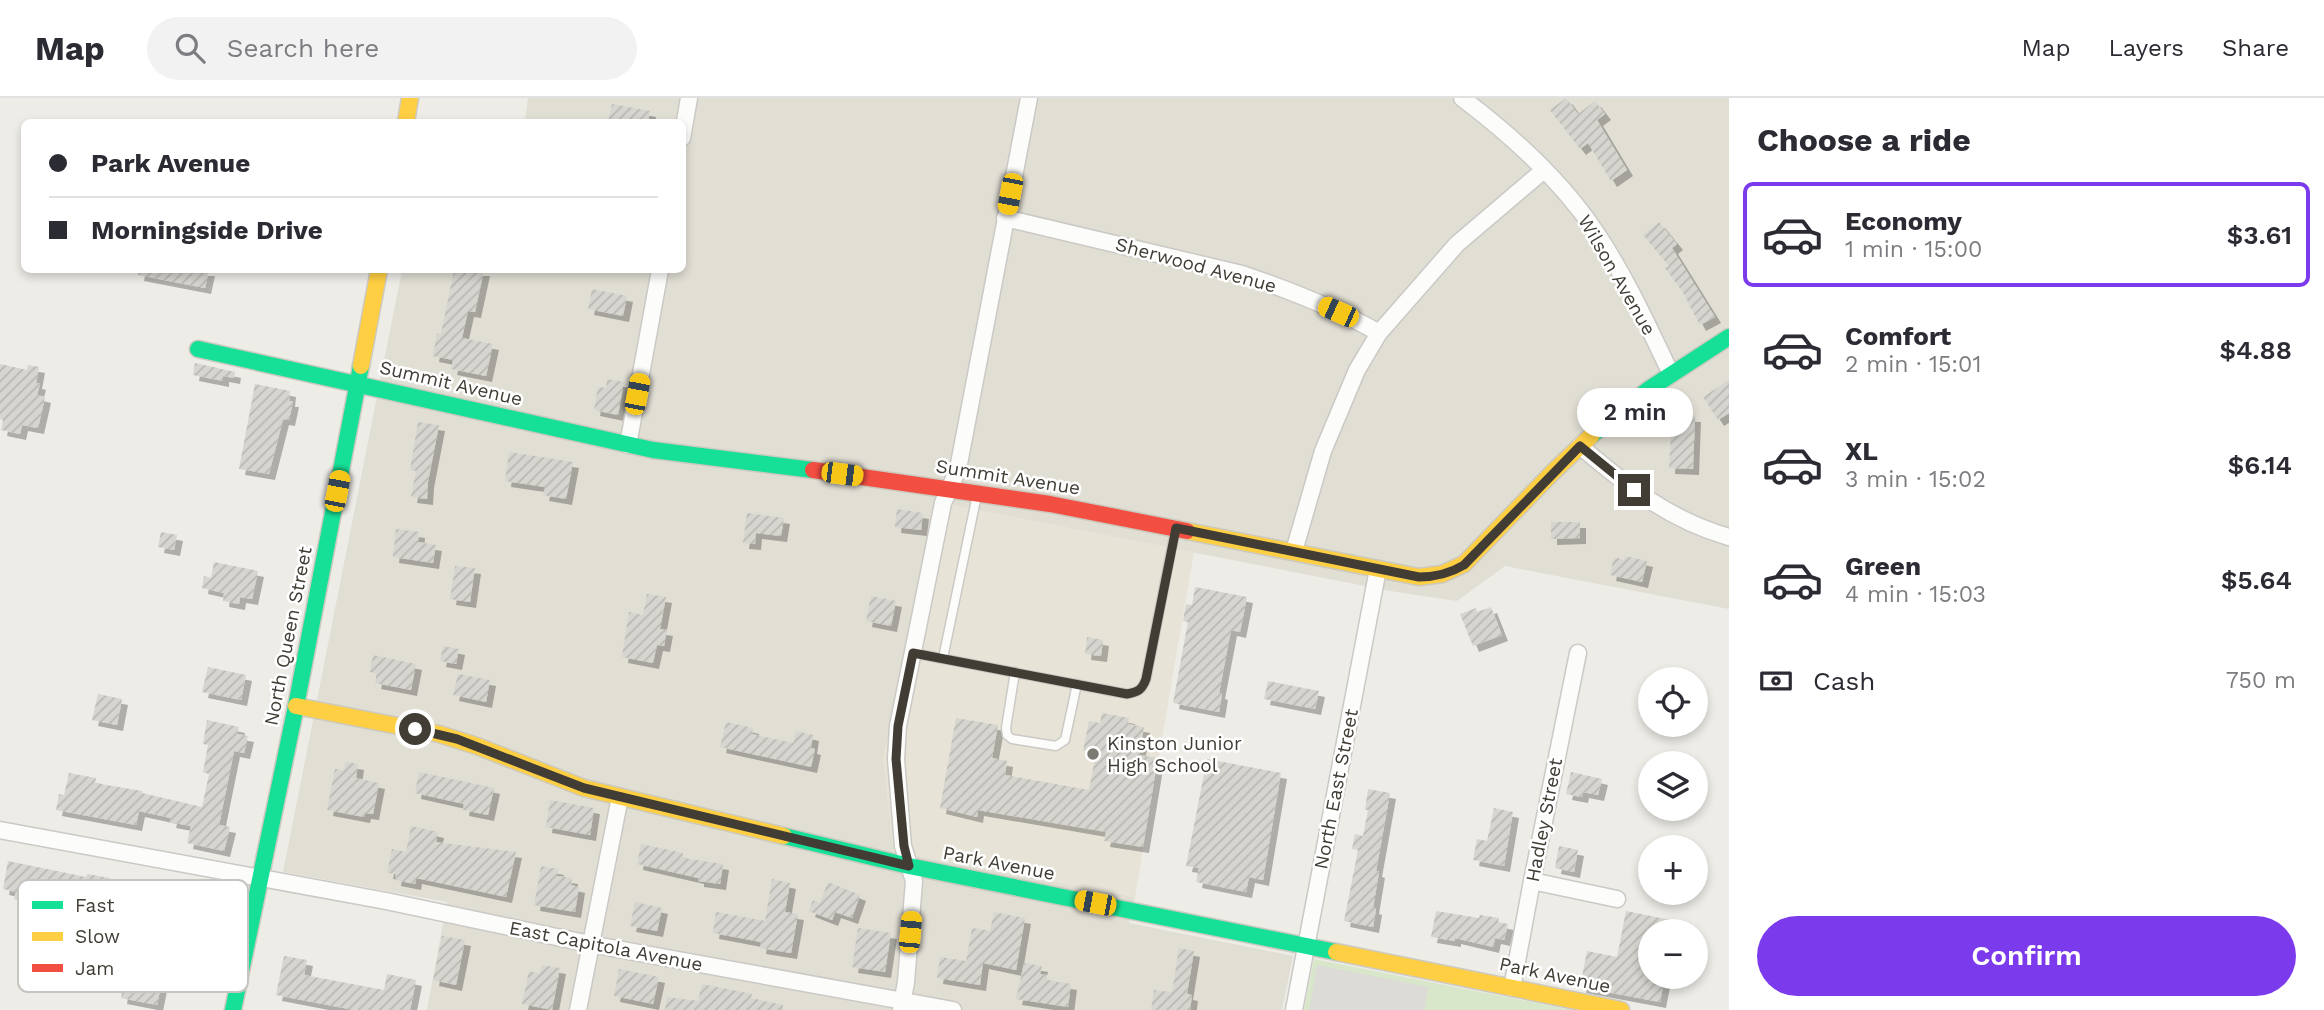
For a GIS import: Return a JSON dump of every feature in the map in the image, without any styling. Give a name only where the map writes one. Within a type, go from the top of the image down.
[{"type":"street","points":[[406,119],[410,98]]},
{"type":"street","points":[[685,119],[689,98]]},
{"type":"street","points":[[902,1005],[914,881],[904,846],[896,759],[898,726],[943,503],[958,469],[1029,98]]},
{"type":"street","name":"Wilson Avenue","points":[[1462,98],[1545,170],[1595,231],[1671,374]]},
{"type":"street","points":[[1294,551],[1323,451],[1357,370],[1379,333],[1457,244],[1545,170]]},
{"type":"street","name":"Sherwood Avenue","points":[[1005,218],[1242,274],[1279,286],[1357,320],[1379,333]]},
{"type":"street","name":"North Queen Street","points":[[248,939],[296,706],[378,273]]},
{"type":"street","points":[[628,444],[659,273]]},
{"type":"street","name":"Summit Avenue","points":[[198,349],[653,450],[978,492],[1176,528],[1419,577],[1436,577],[1454,571],[1472,556],[1580,446],[1623,409],[1729,337]]},
{"type":"street","points":[[1580,446],[1620,480],[1671,515],[1729,537]]},
{"type":"street","name":"North East Street","points":[[1294,1010],[1378,569]]},
{"type":"street","name":"Hadley Street","points":[[1513,988],[1578,653]]},
{"type":"street","name":"Park Avenue","points":[[296,706],[439,734],[584,788],[909,866],[1621,1010]]},
{"type":"street","points":[[578,1010],[620,797]]},
{"type":"street","name":"East Capitola Avenue","points":[[0,830],[386,901],[902,1005],[953,1010]]},
{"type":"street","points":[[1532,881],[1618,899]]},
{"type":"street","name":"North Queen Street","points":[[233,1010],[237,992]]},
{"type":"lane","points":[[943,658],[978,492]]},
{"type":"lane","points":[[913,653],[1127,694],[1138,692],[1144,687],[1176,528]]},
{"type":"lane","points":[[1015,672],[1006,728],[1007,735],[1012,739],[1056,746],[1065,740],[1077,684]]},
{"type":"shaded area","points":[[528,98],[1729,98],[1729,609],[1505,566],[1457,601],[1396,592],[940,503],[893,851],[1135,897],[1129,923],[1293,956],[1282,1010],[427,1010],[447,902],[283,872],[401,273],[686,273],[686,119],[525,119]]},
{"type":"shaded area","points":[[940,503],[1194,552],[1135,897],[893,851],[883,757]]},
{"type":"shaded area","points":[[1317,965],[1429,987],[1424,1010],[1309,1010]]},
{"type":"green space","points":[[1314,959],[1572,1010],[1304,1010]]},
{"type":"building","points":[[1566,98],[1578,114],[1595,101],[1605,114],[1597,120],[1627,170],[1611,181],[1588,143],[1580,149],[1550,110]]},
{"type":"building","points":[[612,104],[650,111],[649,119],[609,119]]},
{"type":"building","points":[[1659,222],[1677,244],[1672,248],[1715,317],[1700,325],[1682,291],[1665,268],[1669,266],[1643,235]]},
{"type":"building","points":[[138,273],[208,273],[205,288]]},
{"type":"building","points":[[453,273],[483,273],[475,312],[468,311],[462,338],[493,344],[486,376],[451,369],[453,360],[433,356],[437,333],[441,334]]},
{"type":"building","points":[[592,289],[627,296],[623,316],[588,309]]},
{"type":"building","points":[[195,363],[235,372],[234,378],[223,376],[223,381],[193,375]]},
{"type":"building","points":[[0,364],[27,370],[28,365],[39,367],[36,383],[40,384],[37,395],[45,397],[38,428],[22,425],[20,434],[1,430],[3,420],[0,419]]},
{"type":"building","points":[[607,379],[624,382],[618,415],[594,410],[598,387],[606,388]]},
{"type":"building","points":[[1729,380],[1729,413],[1718,420],[1703,397]]},
{"type":"building","points":[[255,384],[290,391],[289,401],[293,401],[289,420],[283,419],[269,474],[239,469]]},
{"type":"building","points":[[1672,415],[1695,416],[1693,469],[1669,468]]},
{"type":"building","points":[[418,422],[439,425],[427,499],[411,497],[416,471],[410,470]]},
{"type":"building","points":[[509,452],[573,462],[566,499],[543,495],[545,487],[505,481]]},
{"type":"building","points":[[897,509],[923,513],[921,530],[895,527]]},
{"type":"building","points":[[747,513],[784,518],[781,536],[756,533],[755,544],[743,543]]},
{"type":"building","points":[[1551,522],[1580,522],[1580,538],[1551,539]]},
{"type":"building","points":[[396,529],[419,532],[418,542],[436,545],[433,563],[393,557]]},
{"type":"building","points":[[161,532],[177,535],[174,550],[158,547]]},
{"type":"building","points":[[1625,556],[1647,561],[1642,582],[1610,575],[1614,557],[1624,560]]},
{"type":"building","points":[[214,562],[258,571],[252,599],[240,597],[239,604],[223,601],[224,593],[202,588],[204,576],[211,578]]},
{"type":"building","points":[[455,566],[475,568],[470,602],[450,599]]},
{"type":"building","points":[[1195,587],[1247,597],[1240,632],[1231,630],[1219,693],[1222,694],[1219,712],[1173,703],[1188,622],[1183,621],[1186,604],[1192,605]]},
{"type":"building","points":[[647,594],[666,597],[660,629],[667,630],[664,646],[657,645],[653,663],[622,657],[629,612],[643,615]]},
{"type":"building","points":[[871,596],[896,601],[891,626],[866,621]]},
{"type":"building","points":[[1491,607],[1502,635],[1473,646],[1460,614],[1476,608],[1477,612]]},
{"type":"building","points":[[1087,637],[1103,640],[1101,656],[1085,654]]},
{"type":"building","points":[[443,646],[459,649],[456,664],[440,661]]},
{"type":"building","points":[[373,655],[416,664],[411,690],[375,683],[377,674],[370,672]]},
{"type":"building","points":[[208,667],[246,675],[241,700],[202,692]]},
{"type":"building","points":[[458,674],[490,680],[486,702],[453,695]]},
{"type":"building","points":[[1268,681],[1319,691],[1315,709],[1264,699]]},
{"type":"building","points":[[98,694],[122,699],[117,725],[92,720]]},
{"type":"building","points":[[1102,713],[1129,718],[1128,724],[1144,727],[1139,755],[1158,758],[1143,847],[1104,841],[1106,832],[978,810],[977,817],[940,808],[956,718],[998,725],[992,758],[1007,761],[1005,775],[1089,790],[1096,753],[1083,751],[1089,721],[1100,723]]},
{"type":"building","points":[[207,720],[239,727],[237,734],[248,736],[244,753],[234,751],[219,825],[230,827],[224,851],[187,843],[191,826],[170,822],[171,818],[139,811],[136,825],[56,810],[59,794],[64,795],[69,773],[96,778],[95,783],[142,791],[202,807],[209,774],[203,772],[208,745],[203,744]]},
{"type":"building","points":[[726,722],[753,728],[752,734],[793,743],[796,731],[813,735],[811,748],[815,749],[811,767],[720,747]]},
{"type":"building","points":[[1207,759],[1281,773],[1263,880],[1249,877],[1246,892],[1196,882],[1199,868],[1186,866]]},
{"type":"building","points":[[346,762],[358,764],[356,778],[379,783],[373,814],[365,813],[364,817],[327,810],[335,769],[344,770]]},
{"type":"building","points":[[419,772],[494,788],[488,815],[463,810],[464,804],[415,793]]},
{"type":"building","points":[[1571,772],[1602,779],[1598,795],[1583,792],[1582,797],[1566,794]]},
{"type":"building","points":[[1368,789],[1390,793],[1376,871],[1379,872],[1373,927],[1344,921],[1358,850],[1352,849],[1355,834],[1363,836],[1368,810],[1365,810]]},
{"type":"building","points":[[550,800],[594,808],[590,835],[546,827]]},
{"type":"building","points":[[1494,808],[1513,812],[1504,866],[1473,860],[1477,839],[1487,841]]},
{"type":"building","points":[[411,826],[438,832],[436,842],[516,852],[506,897],[416,878],[415,884],[395,880],[396,874],[387,873],[392,849],[406,852]]},
{"type":"building","points":[[641,844],[683,853],[682,858],[723,864],[720,884],[698,881],[698,878],[637,864]]},
{"type":"building","points":[[1559,846],[1578,850],[1574,872],[1555,868]]},
{"type":"building","points":[[8,861],[86,877],[87,874],[110,878],[18,880],[18,900],[14,899],[16,892],[3,889]]},
{"type":"building","points":[[541,866],[558,869],[557,876],[572,878],[571,885],[579,887],[575,912],[534,905]]},
{"type":"building","points":[[772,879],[790,883],[785,912],[798,914],[791,953],[760,948],[761,942],[713,933],[716,912],[765,921]]},
{"type":"building","points":[[828,882],[860,895],[852,918],[835,912],[832,920],[809,911],[813,900],[820,903]]},
{"type":"building","points":[[635,902],[662,908],[657,931],[630,926]]},
{"type":"building","points":[[1436,911],[1479,918],[1480,915],[1499,918],[1498,922],[1508,924],[1504,940],[1495,938],[1493,947],[1455,938],[1455,941],[1431,937]]},
{"type":"building","points":[[1626,911],[1665,919],[1638,919],[1638,989],[1662,989],[1660,1002],[1580,987],[1587,951],[1617,957]]},
{"type":"building","points":[[994,912],[1025,918],[1016,970],[983,963],[980,985],[937,978],[940,957],[966,961],[972,928],[990,931]]},
{"type":"building","points":[[858,928],[891,933],[885,972],[852,967]]},
{"type":"building","points":[[442,936],[465,940],[456,985],[433,980]]},
{"type":"building","points":[[1179,948],[1194,951],[1187,994],[1192,995],[1190,1010],[1151,1010],[1154,990],[1172,992]]},
{"type":"building","points":[[284,956],[307,960],[304,975],[384,990],[387,974],[416,980],[410,1010],[354,1010],[276,995]]},
{"type":"building","points":[[1024,963],[1042,966],[1040,974],[1047,975],[1046,980],[1071,984],[1068,1007],[1016,999]]},
{"type":"building","points":[[542,965],[560,968],[552,1010],[522,1004],[529,971],[540,974]]},
{"type":"building","points":[[619,969],[659,977],[653,1004],[614,996]]},
{"type":"building","points":[[702,984],[752,994],[751,998],[783,1005],[782,1010],[665,1010],[667,997],[698,1001]]},
{"type":"building","points":[[122,992],[160,992],[157,1005],[121,998]]},
{"type":"traffic: fast","points":[[1592,435],[1649,389],[1729,337]]},
{"type":"traffic: fast","points":[[198,349],[653,450],[813,470]]},
{"type":"traffic: fast","points":[[248,938],[296,706],[361,366]]},
{"type":"traffic: fast","points":[[784,836],[909,866],[1336,952]]},
{"type":"traffic: fast","points":[[233,1010],[237,992]]},
{"type":"traffic: slow","points":[[406,119],[410,98]]},
{"type":"traffic: slow","points":[[361,366],[378,273]]},
{"type":"traffic: slow","points":[[1187,531],[1419,577],[1442,574],[1464,564],[1592,435]]},
{"type":"traffic: slow","points":[[296,706],[439,734],[584,788],[784,836]]},
{"type":"traffic: slow","points":[[1336,952],[1621,1010]]},
{"type":"traffic: jam","points":[[813,470],[1050,504],[1187,531]]},
{"type":"place","name":"Kinston Junior High School","points":[[1093,754]]},
{"type":"route","points":[[415,729],[457,739],[584,788],[909,866],[904,846],[896,759],[898,726],[913,653],[1127,694],[1138,692],[1144,687],[1146,679],[1176,528],[1419,577],[1436,577],[1464,565],[1580,446],[1634,490]]}]
